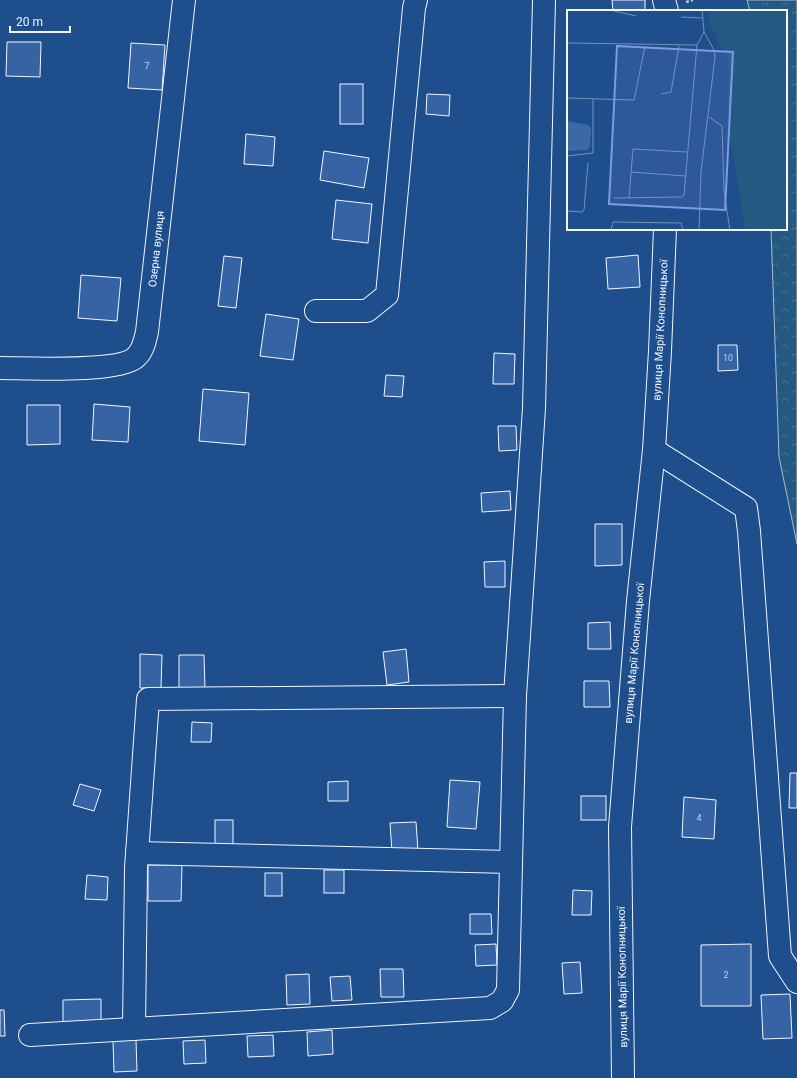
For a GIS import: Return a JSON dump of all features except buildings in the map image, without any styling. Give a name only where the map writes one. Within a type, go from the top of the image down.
[{"type":"street","name":"Озерна вулиця","points":[[0,368],[100,368],[125,364],[136,357],[144,345],[147,332],[184,0]]},
{"type":"street","points":[[316,311],[367,311],[387,296],[414,8],[416,0]]},
{"type":"street","points":[[30,1035],[490,1008],[496,1006],[502,1001],[508,990],[515,696],[534,408],[544,0]]},
{"type":"street","points":[[664,0],[667,10]]},
{"type":"street","name":"вулиця Марії Конопницької","points":[[623,1078],[620,827],[638,601],[654,450],[665,230]]},
{"type":"street","points":[[654,450],[746,508],[749,530],[780,956],[797,982]]},
{"type":"street","points":[[134,1029],[138,853],[148,699],[515,696]]},
{"type":"street","points":[[138,853],[511,862]]},
{"type":"green space","points":[[747,0],[797,0],[797,544],[779,457],[771,230],[787,230],[787,10],[750,10]]}]
